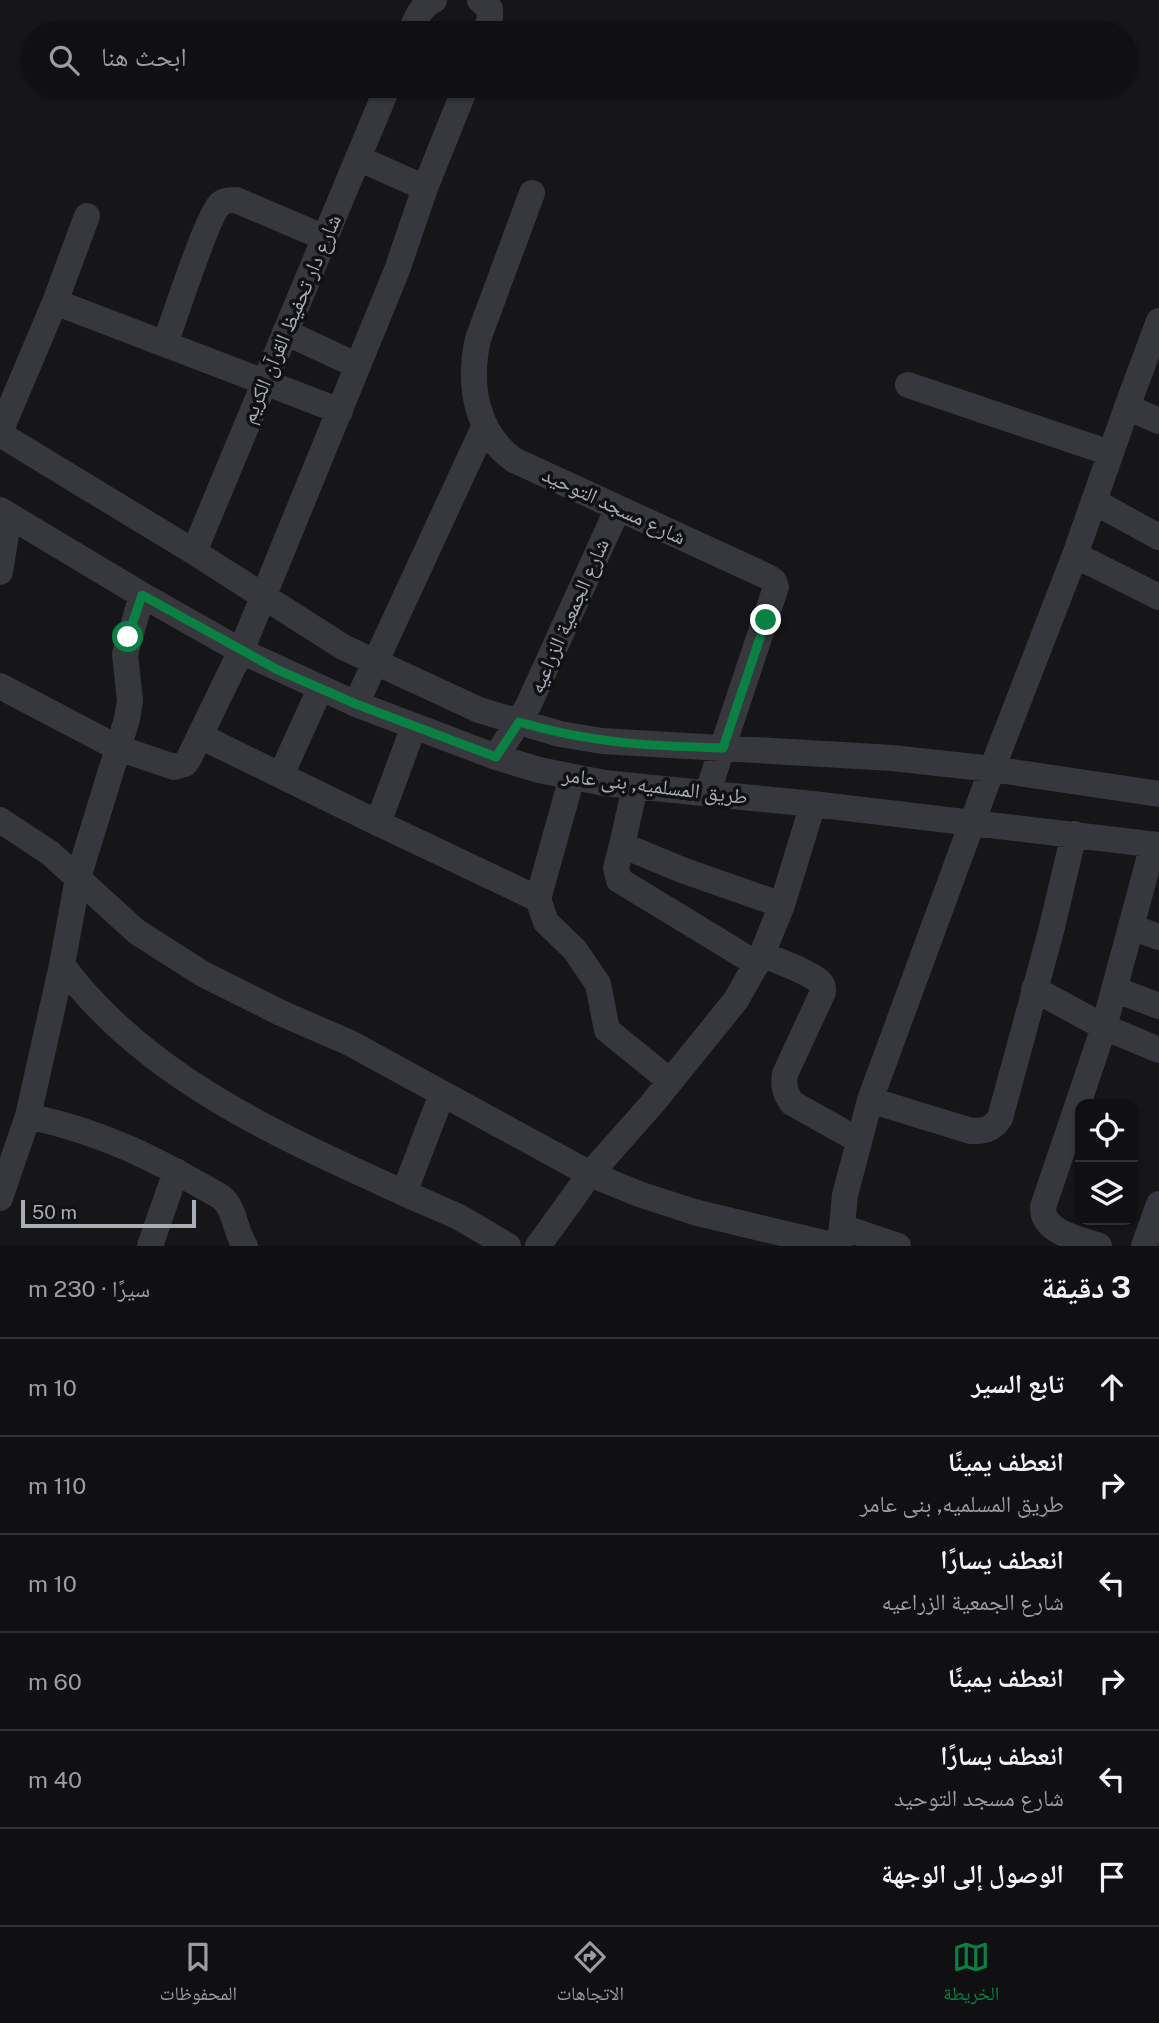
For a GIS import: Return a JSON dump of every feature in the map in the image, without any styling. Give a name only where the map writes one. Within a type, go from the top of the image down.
[{"type":"street","points":[[480,0],[490,9],[489,21]]},
{"type":"street","name":"شارع دار تحفيظ القرآن الكريم","points":[[194,552],[383,98]]},
{"type":"street","points":[[0,687],[118,748],[161,764],[180,767],[189,758],[241,651],[340,411],[397,270],[425,188],[461,98]]},
{"type":"street","points":[[358,158],[425,188]]},
{"type":"street","name":"شارع مسجد التوحيد","points":[[531,193],[478,339],[473,361],[477,405],[496,446],[514,460],[774,581],[775,594],[707,794]]},
{"type":"street","points":[[165,344],[209,226],[221,203],[229,199],[236,200],[325,238]]},
{"type":"street","points":[[87,216],[55,302],[0,433],[343,647],[479,710],[560,734],[602,741],[892,758],[992,769],[1159,794]]},
{"type":"street","points":[[55,302],[340,411]]},
{"type":"street","points":[[839,1240],[845,1195],[870,1100],[992,769],[1095,502],[1110,453],[1159,321]]},
{"type":"street","points":[[285,332],[358,366]]},
{"type":"street","points":[[908,385],[1110,453]]},
{"type":"street","points":[[1127,407],[1159,421]]},
{"type":"street","points":[[356,704],[485,425]]},
{"type":"street","points":[[1095,502],[1159,537]]},
{"type":"street","name":"شارع الجمعية الزراعيه","points":[[496,757],[519,722],[618,508]]},
{"type":"street","points":[[0,572],[4,513]]},
{"type":"street","name":"طريق المسلميه, بنى عامر","points":[[4,513],[241,651],[356,704],[496,757],[572,777],[635,787],[813,804],[1156,845]]},
{"type":"street","points":[[1075,555],[1159,597]]},
{"type":"street","points":[[0,1198],[28,1116],[62,965],[78,878],[130,707],[125,647],[142,595]]},
{"type":"street","points":[[281,775],[320,688]]},
{"type":"street","points":[[378,823],[414,726]]},
{"type":"street","points":[[200,736],[538,899]]},
{"type":"street","points":[[572,777],[538,899],[546,922],[575,950],[598,984],[607,1030],[670,1081]]},
{"type":"street","points":[[635,787],[616,868],[619,880],[759,959],[820,981],[823,992],[785,1074],[787,1096],[792,1103],[858,1140]]},
{"type":"street","points":[[538,1246],[590,1174],[736,1000],[759,959],[782,905],[813,804]]},
{"type":"street","points":[[0,820],[50,853],[136,932],[203,974],[350,1044],[590,1174],[694,1212],[839,1240],[898,1246]]},
{"type":"street","points":[[870,1100],[971,1131],[983,1131],[995,1126],[1000,1118],[1074,834]]},
{"type":"street","points":[[622,845],[682,870],[782,905]]},
{"type":"street","points":[[1099,1246],[1060,1231],[1047,1222],[1043,1211],[1104,1027],[1156,845]]},
{"type":"street","points":[[1131,927],[1159,937]]},
{"type":"street","points":[[62,965],[100,1012],[165,1067],[237,1111],[323,1156],[459,1217],[508,1246]]},
{"type":"street","points":[[1034,989],[1104,1027],[1159,1050]]},
{"type":"street","points":[[1114,989],[1159,1006]]},
{"type":"street","points":[[404,1193],[442,1094]]},
{"type":"street","points":[[28,1116],[66,1124],[104,1137],[141,1152],[176,1171],[227,1202],[236,1231],[245,1246]]},
{"type":"street","points":[[150,1246],[176,1171]]},
{"type":"street","points":[[1144,1246],[1159,1204]]},
{"type":"route","points":[[128,637],[142,595],[278,670],[356,704],[496,757],[519,722],[560,734],[602,741],[723,748],[766,620]]}]
